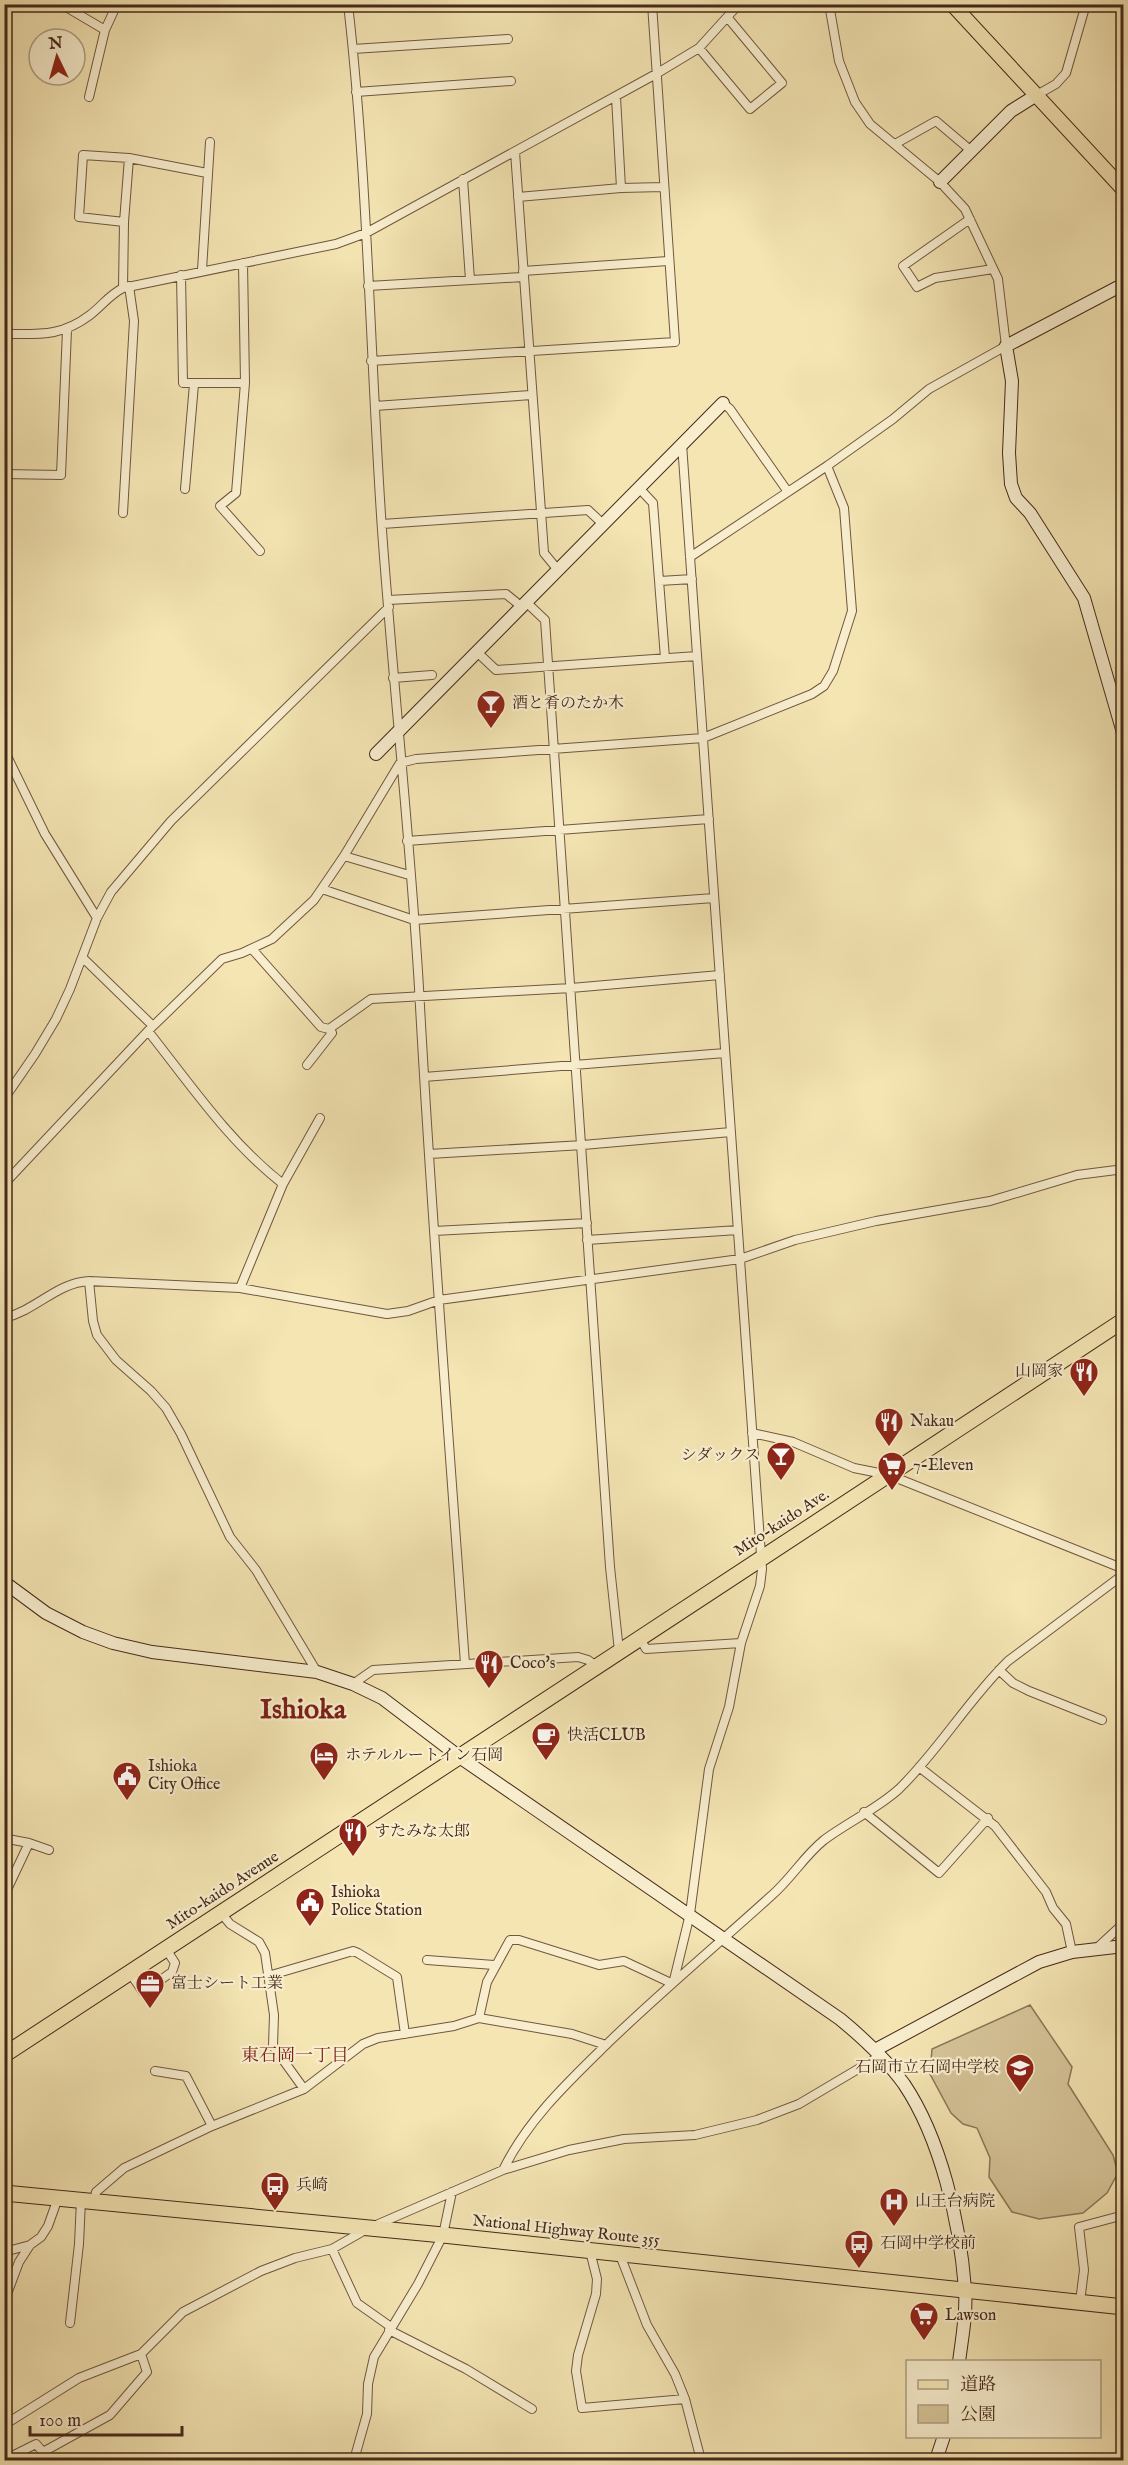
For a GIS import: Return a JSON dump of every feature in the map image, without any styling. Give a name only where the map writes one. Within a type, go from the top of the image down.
[{"type":"highway","name":"Mito-kaido Ave.","points":[[461,1758],[639,1637],[1124,1320]]},
{"type":"highway","name":"Mito-kaido Avenue","points":[[4,2055],[461,1758]]},
{"type":"highway","name":"National Highway Route 355","points":[[4,2193],[443,2235],[1124,2307]]},
{"type":"main road","points":[[952,4],[1124,190]]},
{"type":"street","points":[[61,4],[105,30]]},
{"type":"street","points":[[89,96],[105,30],[117,4]]},
{"type":"street","points":[[348,4],[366,233],[371,361],[382,524],[414,920],[465,1664]]},
{"type":"street","points":[[371,361],[675,342],[652,4]]},
{"type":"street","points":[[4,334],[46,334],[67,330],[92,314],[112,294],[126,287],[336,244],[366,233],[616,97],[699,48],[739,4]]},
{"type":"street","points":[[829,4],[839,61],[855,102],[870,124],[940,182],[965,209],[993,269],[1000,293],[1012,381],[1009,460],[1011,484],[1016,498],[1030,513],[1084,598],[1124,735]]},
{"type":"street","points":[[940,182],[1011,111],[1056,84],[1066,73],[1086,4]]},
{"type":"street","points":[[699,48],[750,109],[782,83],[728,18]]},
{"type":"street","points":[[353,49],[508,39]]},
{"type":"street","points":[[356,92],[510,81]]},
{"type":"street","points":[[616,97],[621,188]]},
{"type":"street","points":[[895,144],[936,121],[969,149]]},
{"type":"street","points":[[202,270],[210,142]]},
{"type":"street","points":[[515,152],[544,553],[558,570]]},
{"type":"street","points":[[124,222],[79,217],[83,155],[129,158],[207,172]]},
{"type":"street","points":[[123,513],[134,321],[126,287],[124,222],[129,158]]},
{"type":"street","points":[[463,179],[470,280]]},
{"type":"street","points":[[519,197],[621,188],[663,187]]},
{"type":"street","points":[[970,219],[903,267],[917,287],[935,278],[993,269]]},
{"type":"street","points":[[368,286],[470,280],[668,261]]},
{"type":"street","points":[[243,262],[245,383],[236,493],[220,506],[260,551]]},
{"type":"street","points":[[181,276],[183,383],[245,383]]},
{"type":"street","points":[[690,557],[827,466],[893,419],[929,389],[1124,284]]},
{"type":"street","points":[[4,474],[61,475],[67,330]]},
{"type":"street","points":[[185,489],[194,384]]},
{"type":"street","points":[[375,406],[531,395]]},
{"type":"street","points":[[376,754],[723,403],[730,409],[788,492]]},
{"type":"street","points":[[673,1981],[690,1914],[710,1769],[729,1707],[741,1643],[760,1586],[761,1558],[682,444]]},
{"type":"street","points":[[4,1184],[151,1028],[222,959],[252,949],[272,939],[314,900],[344,856],[400,763],[416,759],[703,738],[812,694],[824,686],[833,671],[852,611],[844,508],[827,466]]},
{"type":"street","points":[[639,488],[653,503],[665,658]]},
{"type":"street","points":[[382,524],[588,510],[603,524]]},
{"type":"street","points":[[660,581],[692,579]]},
{"type":"street","points":[[4,1099],[56,1019],[97,918],[111,892],[171,821],[388,603],[506,594],[545,620],[583,1145],[587,1239],[610,1567],[619,1651]]},
{"type":"street","points":[[477,652],[496,670],[697,656]]},
{"type":"street","points":[[393,678],[432,675]]},
{"type":"street","points":[[4,750],[45,834],[97,918]]},
{"type":"street","points":[[407,841],[709,819]]},
{"type":"street","points":[[344,856],[409,875]]},
{"type":"street","points":[[322,889],[414,920],[714,898]]},
{"type":"street","points":[[252,949],[321,1027],[329,1029],[332,1033],[307,1065]]},
{"type":"street","points":[[82,958],[151,1028],[237,1142],[283,1184]]},
{"type":"street","points":[[329,1029],[371,999],[571,988],[720,975]]},
{"type":"street","points":[[424,1077],[725,1053]]},
{"type":"street","points":[[4,1083],[13,1088]]},
{"type":"street","points":[[240,1288],[283,1184],[320,1118]]},
{"type":"street","points":[[429,1154],[583,1145],[731,1132]]},
{"type":"street","points":[[4,1317],[27,1310],[74,1282],[89,1281],[240,1288],[387,1314],[408,1311],[439,1300],[740,1259],[795,1240],[876,1221],[990,1201],[1077,1175],[1124,1169]]},
{"type":"street","points":[[434,1231],[586,1223]]},
{"type":"street","points":[[587,1239],[738,1230]]},
{"type":"street","points":[[89,1281],[93,1321],[97,1335],[116,1360],[152,1391],[166,1408],[181,1434],[230,1537],[256,1570],[317,1672]]},
{"type":"street","points":[[752,1433],[793,1442],[854,1468],[889,1474],[1124,1569]]},
{"type":"street","points":[[502,2170],[533,2121],[582,2066],[673,1981],[773,1895],[824,1841],[889,1797],[919,1767],[999,1670],[1124,1574]]},
{"type":"street","points":[[4,1582],[46,1613],[83,1632],[114,1643],[152,1652],[317,1672],[353,1684],[393,1705],[461,1758],[833,2013],[878,2053],[903,2084],[915,2103],[943,2170],[952,2207],[965,2289],[959,2360]]},
{"type":"street","points":[[639,1637],[646,1649],[741,1643]]},
{"type":"street","points":[[353,1684],[373,1670],[578,1656],[596,1666]]},
{"type":"street","points":[[999,1670],[1021,1687],[1102,1720]]},
{"type":"street","points":[[919,1767],[988,1818],[1046,1892],[1053,1908],[1066,1924],[1072,1952]]},
{"type":"street","points":[[864,1812],[939,1873],[988,1818]]},
{"type":"street","points":[[4,1841],[8,1839],[29,1843],[49,1850]]},
{"type":"street","points":[[4,1896],[29,1843]]},
{"type":"street","points":[[221,1913],[230,1924],[259,1942],[265,1953],[274,2015],[273,2046],[304,2089]]},
{"type":"street","points":[[1097,1949],[1124,1923]]},
{"type":"street","points":[[479,2018],[487,1982],[494,1965],[510,1940],[519,1940],[599,1965],[624,1961],[673,1981]]},
{"type":"street","points":[[4,2425],[79,2378],[141,2354],[183,2312],[261,2271],[295,2258],[332,2250],[367,2229],[502,2170],[568,2150],[613,2141],[695,2135],[757,2120],[799,2104],[878,2053],[1039,1962],[1072,1952],[1124,1946]]},
{"type":"street","points":[[130,1972],[143,1992],[172,1972],[175,1963],[166,1949]]},
{"type":"street","points":[[268,1976],[353,1951],[358,1953],[398,1977],[405,2034]]},
{"type":"street","points":[[427,1960],[494,1965]]},
{"type":"street","points":[[70,2323],[79,2244],[88,2200],[96,2192],[124,2168],[213,2126],[304,2089],[363,2044],[378,2038],[454,2026],[479,2018],[525,2024],[572,2034],[606,2045]]},
{"type":"street","points":[[155,2071],[186,2076],[213,2126]]},
{"type":"street","points":[[354,2460],[367,2414],[368,2384],[374,2357],[418,2284],[443,2235],[452,2192]]},
{"type":"street","points":[[4,2252],[30,2245],[41,2237],[48,2226],[58,2198]]},
{"type":"street","points":[[1080,2302],[1084,2270],[1079,2227],[1124,2215]]},
{"type":"street","points":[[4,2302],[20,2262],[30,2245]]},
{"type":"street","points":[[332,2250],[357,2303],[390,2328],[466,2369],[532,2409]]},
{"type":"street","points":[[590,2251],[597,2279],[596,2294],[578,2355],[576,2371],[582,2408],[685,2399]]},
{"type":"street","points":[[620,2255],[647,2325],[675,2374],[685,2399],[701,2460]]},
{"type":"street","points":[[4,2460],[36,2444],[43,2452],[110,2415],[147,2372],[141,2354]]},
{"type":"street","points":[[937,2460],[943,2438]]},
{"type":"green space","points":[[1030,2005],[1072,2067],[1068,2084],[1113,2155],[1118,2173],[1107,2193],[1083,2213],[1039,2219],[1012,2212],[989,2177],[990,2158],[977,2128],[963,2124],[951,2113],[930,2074],[932,2049]]},
{"type":"place","name":"酒と肴のたか木","points":[[491,730]]},
{"type":"place","name":"山岡家","points":[[1084,1398]]},
{"type":"place","name":"Nakau","points":[[889,1448]]},
{"type":"place","name":"シダックス","points":[[781,1482]]},
{"type":"place","name":"7-Eleven","points":[[892,1492]]},
{"type":"place","name":"Coco's","points":[[489,1690]]},
{"type":"place","name":"快活CLUB","points":[[546,1762]]},
{"type":"place","name":"ホテルルートイン石岡","points":[[324,1782]]},
{"type":"place","name":"Ishioka City Office","points":[[127,1802]]},
{"type":"place","name":"すたみな太郎","points":[[353,1858]]},
{"type":"place","name":"Ishioka Police Station","points":[[310,1928]]},
{"type":"place","name":"富士シート工業","points":[[150,2010]]},
{"type":"place","name":"石岡市立石岡中学校","points":[[1020,2094]]},
{"type":"place","name":"兵崎","points":[[275,2212]]},
{"type":"place","name":"山王台病院","points":[[894,2228]]},
{"type":"place","name":"石岡中学校前","points":[[859,2270]]},
{"type":"place","name":"Lawson","points":[[924,2342]]},
{"type":"district","name":"Ishioka","points":[[303,1710]]},
{"type":"district","name":"東石岡一丁目","points":[[295,2056]]}]
